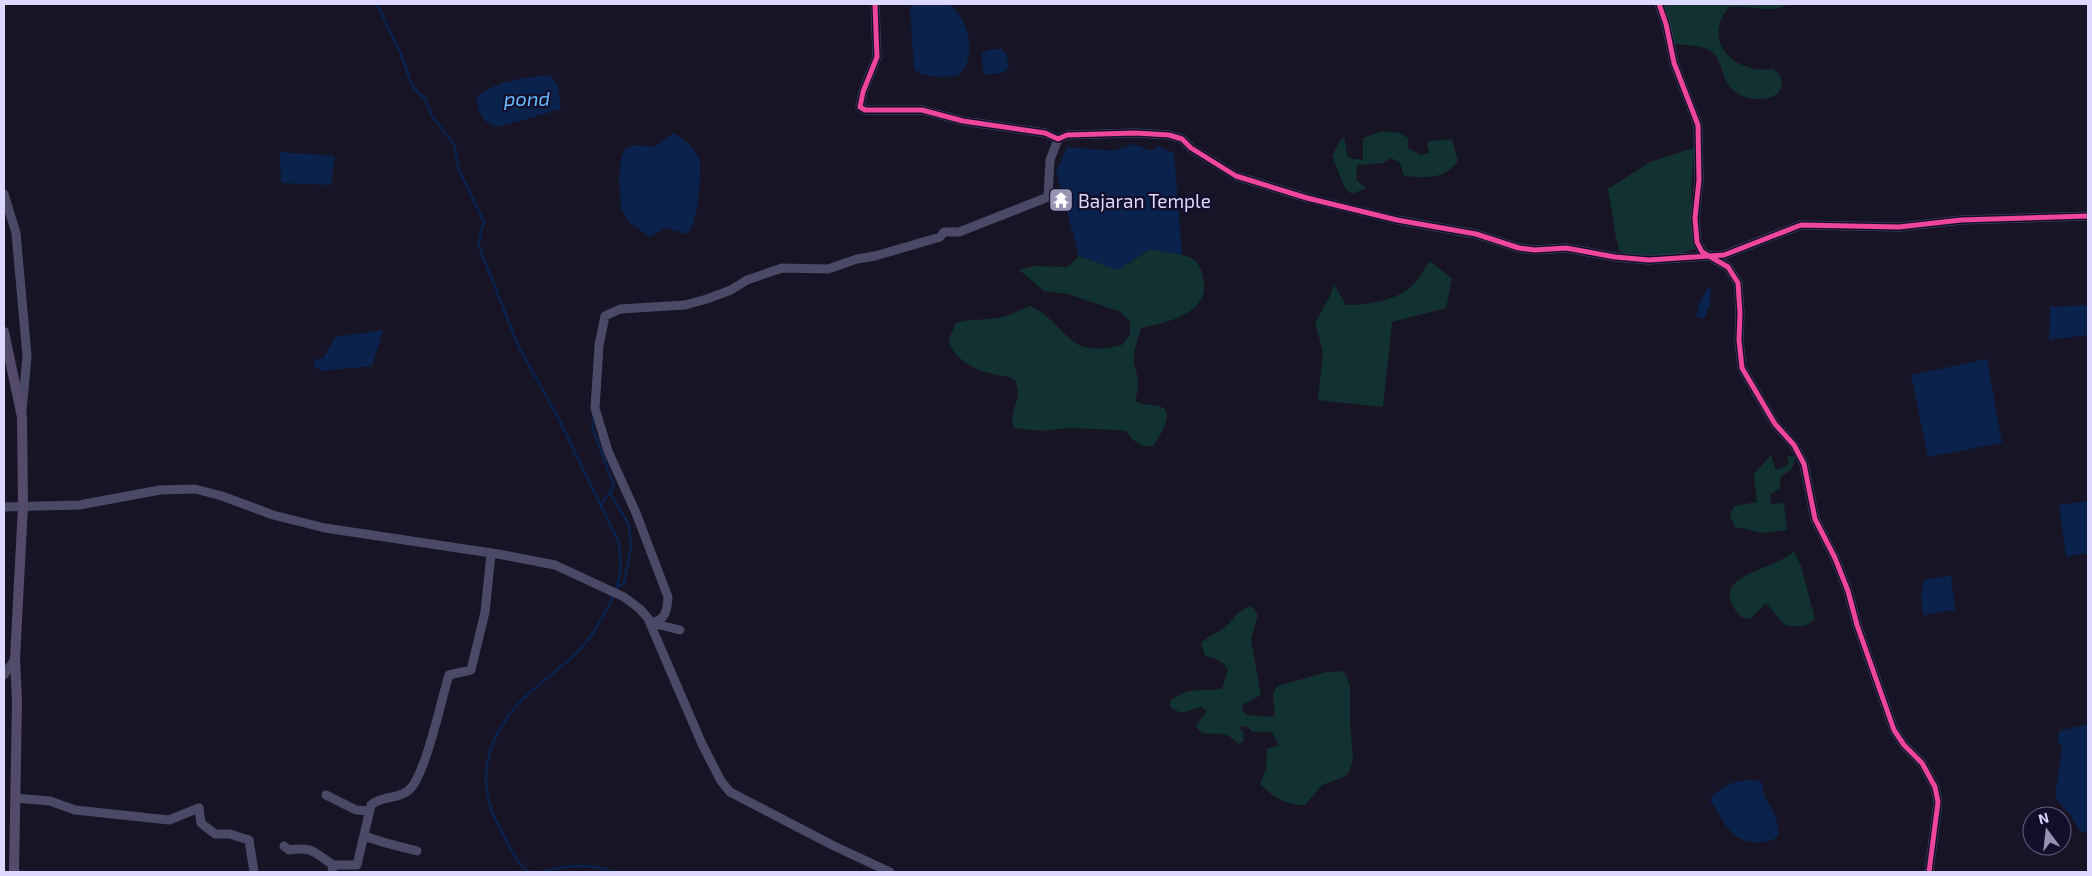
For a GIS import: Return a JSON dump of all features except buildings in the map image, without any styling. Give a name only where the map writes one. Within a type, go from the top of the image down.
[{"type":"main road","points":[[4,332],[22,418],[23,506],[15,658],[17,701],[14,872]]},
{"type":"street","points":[[875,4],[877,57],[863,92],[860,107],[865,110],[922,110],[963,121],[1045,133],[1058,139]]},
{"type":"street","points":[[1659,4],[1666,24],[1666,34],[1674,63],[1698,125],[1699,170],[1695,228],[1699,248],[1728,267],[1738,283],[1739,340],[1742,368],[1775,424],[1799,452],[1804,464],[1815,519],[1835,558],[1848,590],[1857,626],[1894,730],[1904,745],[1922,763],[1935,787],[1938,802],[1929,872]]},
{"type":"street","points":[[650,622],[661,620],[667,611],[668,597],[636,513],[608,451],[595,408],[599,345],[604,316],[620,309],[685,305],[731,290],[747,280],[782,268],[828,269],[844,265],[857,258],[876,256],[940,237],[944,232],[959,232],[1042,200],[1048,197],[1050,160],[1058,139],[1067,135],[1135,133],[1169,135],[1182,139],[1223,169],[1273,188],[1397,220],[1476,234],[1519,248],[1536,250],[1566,248],[1615,257],[1649,260],[1733,253],[1801,225],[1899,227],[1961,220],[2088,216]]},
{"type":"street","points":[[4,194],[16,233],[27,356],[22,418]]},
{"type":"street","points":[[4,507],[79,505],[160,490],[195,489],[222,496],[273,515],[325,528],[555,565],[624,597],[640,609],[650,622],[702,744],[721,781],[730,792],[834,846],[890,872]]},
{"type":"street","points":[[284,846],[289,850],[303,848],[316,851],[332,870],[357,865],[371,805],[379,798],[398,797],[409,790],[416,781],[432,736],[449,675],[471,670],[485,612],[491,554]]},
{"type":"street","points":[[650,622],[680,630]]},
{"type":"street","points":[[4,676],[15,658]]},
{"type":"street","points":[[326,795],[356,810],[370,811]]},
{"type":"street","points":[[15,798],[50,801],[75,810],[169,820],[199,808],[201,824],[211,832],[250,840],[254,872]]},
{"type":"street","points":[[365,836],[379,843],[385,842],[417,851]]},
{"type":"green space","points":[[1664,4],[1788,4],[1775,9],[1729,7],[1721,20],[1718,32],[1720,44],[1735,61],[1746,67],[1773,69],[1780,75],[1782,84],[1780,91],[1766,99],[1752,99],[1739,95],[1729,86],[1718,59],[1712,52],[1698,46],[1671,43]]},
{"type":"green space","points":[[1382,131],[1400,133],[1408,138],[1408,148],[1421,155],[1429,153],[1427,144],[1430,141],[1452,139],[1458,161],[1447,172],[1427,177],[1404,176],[1400,163],[1391,158],[1383,163],[1357,165],[1356,180],[1366,188],[1352,194],[1345,188],[1332,156],[1344,137],[1348,158],[1363,160],[1363,138]]},
{"type":"green space","points":[[1696,147],[1692,172],[1691,198],[1695,249],[1667,255],[1620,252],[1608,189],[1650,162]]},
{"type":"green space","points":[[1150,249],[1176,253],[1194,260],[1198,264],[1203,277],[1204,290],[1201,300],[1185,314],[1163,323],[1141,328],[1134,357],[1138,384],[1135,401],[1164,408],[1167,418],[1153,446],[1141,445],[1134,441],[1126,431],[1119,430],[1068,428],[1041,431],[1014,428],[1012,418],[1018,397],[1015,380],[982,371],[964,362],[948,341],[956,323],[1010,315],[1031,306],[1079,345],[1089,348],[1103,348],[1122,345],[1130,335],[1130,322],[1121,312],[1068,294],[1044,291],[1019,270],[1033,266],[1067,267],[1079,256],[1118,270]]},
{"type":"green space","points":[[1430,261],[1452,279],[1446,308],[1392,322],[1383,407],[1318,400],[1323,352],[1315,323],[1331,294],[1334,284],[1346,305],[1383,300],[1409,289]]},
{"type":"green space","points":[[1771,455],[1776,470],[1789,465],[1787,456],[1795,457],[1793,467],[1780,477],[1780,489],[1770,494],[1771,504],[1784,503],[1787,530],[1764,533],[1735,527],[1730,516],[1734,506],[1757,502],[1754,474]]},
{"type":"green space","points":[[1794,551],[1801,566],[1815,619],[1801,626],[1785,625],[1766,603],[1751,619],[1741,617],[1731,603],[1730,592],[1735,583]]},
{"type":"green space","points":[[1251,606],[1258,615],[1251,640],[1261,695],[1244,704],[1242,710],[1247,715],[1274,717],[1273,697],[1278,686],[1327,672],[1341,671],[1346,675],[1350,687],[1350,723],[1353,758],[1350,770],[1346,776],[1322,785],[1305,805],[1292,804],[1280,799],[1260,784],[1266,769],[1267,749],[1279,745],[1272,732],[1253,732],[1248,727],[1241,726],[1240,730],[1243,731],[1244,740],[1240,744],[1224,734],[1201,732],[1196,726],[1207,711],[1201,707],[1181,713],[1170,707],[1170,700],[1188,691],[1222,689],[1228,670],[1221,662],[1205,656],[1201,644]]},
{"type":"water","points":[[912,4],[949,4],[962,19],[969,39],[969,49],[968,60],[964,69],[957,76],[928,76],[914,69],[910,8]]},
{"type":"water","points":[[992,49],[1000,49],[1006,53],[1009,67],[1005,72],[986,75],[983,71],[982,53]]},
{"type":"water","name":"pond","points":[[549,75],[558,85],[561,109],[498,127],[484,120],[476,97],[501,84],[530,77]]},
{"type":"water","points":[[674,133],[689,144],[700,159],[697,210],[687,234],[665,228],[650,237],[629,222],[621,208],[619,176],[621,160],[625,148],[634,145],[654,147]]},
{"type":"water","points":[[1133,144],[1152,151],[1158,146],[1174,153],[1182,255],[1150,249],[1118,270],[1079,256],[1056,172],[1067,147],[1113,151]]},
{"type":"water","points":[[280,152],[335,156],[331,185],[281,183]]},
{"type":"water","points":[[1707,288],[1711,288],[1710,305],[1704,319],[1696,317],[1699,304]]},
{"type":"water","points":[[2088,305],[2088,335],[2049,340],[2050,307]]},
{"type":"water","points":[[383,330],[372,366],[321,371],[314,366],[314,360],[324,357],[335,337]]},
{"type":"water","points":[[1987,359],[2002,443],[1928,457],[1911,375]]},
{"type":"water","points":[[2088,501],[2088,553],[2066,557],[2059,505]]},
{"type":"water","points":[[1951,575],[1955,610],[1923,615],[1921,595],[1924,580]]},
{"type":"water","points":[[2088,724],[2088,833],[2080,831],[2072,818],[2072,806],[2062,806],[2055,798],[2062,746],[2057,740],[2059,731]]},
{"type":"water","points":[[1748,780],[1761,781],[1765,797],[1775,815],[1778,825],[1778,836],[1767,842],[1747,841],[1735,835],[1727,827],[1710,801],[1721,788]]},
{"type":"waterway","points":[[377,4],[401,54],[412,86],[425,99],[432,116],[454,144],[459,170],[484,222],[478,244],[519,348],[557,415],[620,548],[621,562],[618,582],[613,596],[594,631],[576,653],[522,700],[498,731],[491,747],[487,764],[488,798],[494,816],[518,861],[526,870],[531,872]]},
{"type":"waterway","points":[[594,418],[592,426],[614,486],[601,505]]},
{"type":"waterway","points":[[610,493],[629,525],[631,547],[624,583],[616,588]]},
{"type":"waterway","points":[[541,872],[577,866],[595,867],[613,872]]},
{"type":"cycle path","points":[[875,4],[877,57],[863,92],[860,107],[865,110],[922,110],[963,121],[1045,133],[1058,139],[1067,135],[1135,133],[1169,135],[1182,139],[1191,148],[1236,176],[1307,198],[1397,220],[1476,234],[1519,248],[1535,250],[1566,248],[1615,257],[1649,260],[1724,255],[1801,225],[1899,227],[1961,220],[2088,216]]},
{"type":"cycle path","points":[[1659,4],[1666,24],[1674,63],[1698,125],[1699,180],[1695,218],[1697,242],[1702,252],[1728,267],[1738,283],[1739,340],[1742,368],[1775,424],[1794,445],[1804,464],[1815,519],[1835,558],[1848,591],[1857,625],[1894,730],[1904,745],[1922,763],[1935,787],[1938,802],[1929,872]]},
{"type":"place","name":"Bajaran Temple","points":[[1061,200]]}]
